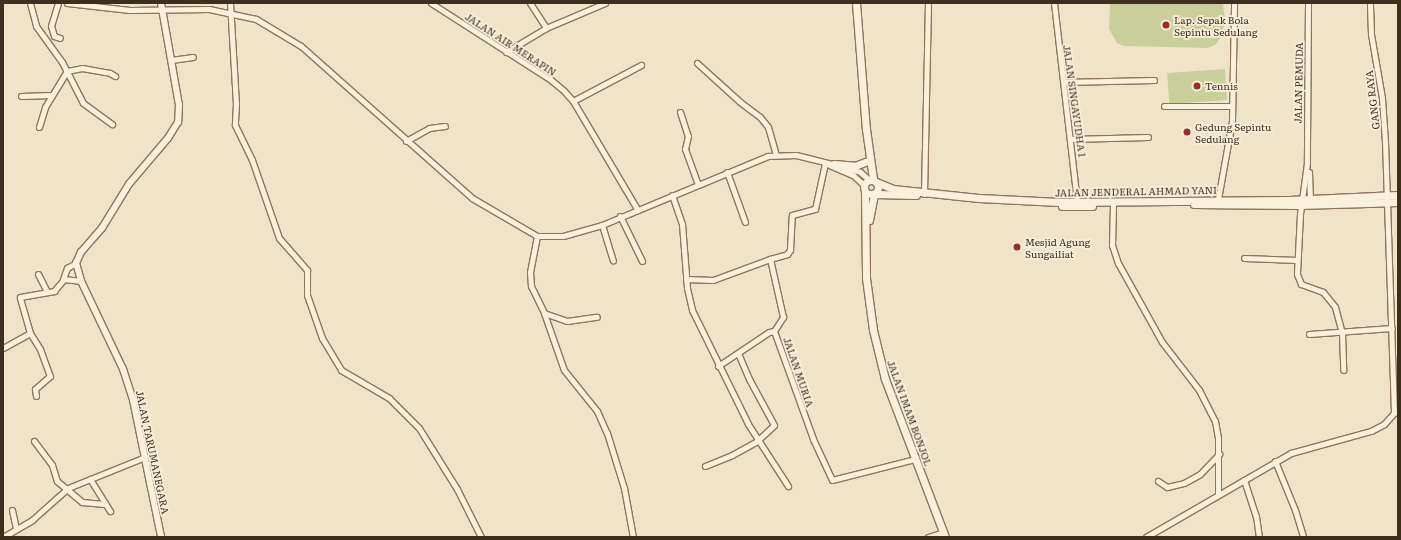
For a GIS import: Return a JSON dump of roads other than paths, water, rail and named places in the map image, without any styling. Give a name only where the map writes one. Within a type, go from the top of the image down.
[{"type":"main road","points":[[856,3],[866,129],[872,180],[865,190]]},
{"type":"main road","points":[[866,129],[865,162],[872,180]]},
{"type":"main road","points":[[829,164],[854,166],[865,162]]},
{"type":"main road","name":"JALAN JENDERAL AHMAD YANI","points":[[872,180],[894,189],[1056,206],[1388,199],[1398,202]]},
{"type":"main road","name":"JALAN IMAM BONJOL","points":[[864,246],[874,195],[872,180]]},
{"type":"main road","name":"JALAN JENDERAL AHMAD YANI","points":[[865,190],[874,195],[924,193],[1023,201],[1218,199],[1302,202]]},
{"type":"main road","name":"JALAN IMAM BONJOL","points":[[865,190],[864,246],[873,330],[885,379],[944,535]]},
{"type":"main road","name":"JALAN JENDERAL AHMAD YANI","points":[[1388,199],[1398,195]]},
{"type":"street","points":[[30,3],[36,26],[67,71],[83,103],[112,124]]},
{"type":"street","points":[[58,3],[50,26],[54,36],[60,38]]},
{"type":"street","points":[[67,3],[104,6],[162,6],[209,9],[256,19],[301,46],[406,141],[481,205],[537,236],[555,237],[581,232],[602,225],[620,216],[727,172],[776,155],[796,155],[860,172],[872,180]]},
{"type":"street","points":[[230,3],[236,103],[235,125],[252,160],[278,238],[308,272],[307,295],[322,338],[344,373],[389,398],[419,428],[457,489],[481,537]]},
{"type":"street","name":"JALAN AIR MERAPIN","points":[[431,3],[551,80],[573,101],[637,209]]},
{"type":"street","points":[[530,3],[546,28]]},
{"type":"street","points":[[506,52],[546,28],[605,3]]},
{"type":"street","points":[[924,193],[928,3]]},
{"type":"street","name":"JALAN SINGAYUDHA I","points":[[1054,3],[1077,201]]},
{"type":"street","points":[[1218,199],[1232,106],[1234,3]]},
{"type":"street","name":"JALAN PEMUDA","points":[[1308,3],[1307,163],[1310,201]]},
{"type":"street","name":"GANG RAYA","points":[[1370,3],[1371,38],[1383,114],[1388,199],[1392,328],[1396,363],[1396,415]]},
{"type":"street","points":[[36,396],[35,389],[50,376],[40,349],[30,333],[19,298],[54,291],[63,279],[67,268],[76,263],[81,252],[102,228],[128,184],[178,122],[179,106],[162,6]]},
{"type":"street","points":[[171,60],[193,57]]},
{"type":"street","points":[[697,63],[740,102],[760,117],[768,127],[776,155]]},
{"type":"street","points":[[573,101],[641,65]]},
{"type":"street","points":[[38,127],[52,95],[67,71],[82,68],[110,72],[115,76]]},
{"type":"street","points":[[1064,82],[1154,80]]},
{"type":"street","points":[[21,96],[52,95]]},
{"type":"street","points":[[1164,106],[1232,106]]},
{"type":"street","points":[[680,112],[688,136],[685,149],[698,184]]},
{"type":"street","points":[[406,141],[429,128],[444,126]]},
{"type":"street","points":[[1071,139],[1148,137]]},
{"type":"street","name":"JALAN PEMUDA","points":[[1307,163],[1297,260],[1298,280],[1301,284],[1318,290],[1328,297],[1338,312],[1342,333]]},
{"type":"street","points":[[829,164],[853,175],[865,190]]},
{"type":"street","points":[[686,279],[713,280],[770,258],[788,254],[790,250],[793,214],[815,209],[829,164]]},
{"type":"street","points":[[727,172],[745,222]]},
{"type":"street","points":[[672,195],[682,224],[686,279],[692,310],[718,366],[758,441],[788,486]]},
{"type":"street","points":[[1113,205],[1112,245],[1115,256],[1162,342],[1192,380],[1212,413],[1218,430],[1218,494]]},
{"type":"street","points":[[620,216],[642,261]]},
{"type":"street","points":[[602,225],[614,260]]},
{"type":"street","points":[[537,236],[529,277],[544,313],[564,370],[596,412],[607,433],[624,488],[633,537]]},
{"type":"street","points":[[770,258],[783,317],[774,331]]},
{"type":"street","points":[[1244,258],[1297,260]]},
{"type":"street","name":"JALAN TARUMANEGARA","points":[[76,263],[81,281],[123,369],[146,457],[161,537]]},
{"type":"street","points":[[38,274],[47,292]]},
{"type":"street","points":[[63,279],[81,281]]},
{"type":"street","points":[[544,313],[567,321],[597,317]]},
{"type":"street","points":[[1309,334],[1342,333],[1392,328]]},
{"type":"street","name":"JALAN MURIA","points":[[718,366],[769,332],[774,331],[813,439],[832,480],[915,459]]},
{"type":"street","points":[[3,348],[30,333]]},
{"type":"street","points":[[1342,333],[1343,370]]},
{"type":"street","points":[[705,466],[732,455],[758,441],[774,427],[774,421],[753,388],[738,353]]},
{"type":"street","points":[[1146,537],[1275,461],[1307,447],[1371,431],[1396,415]]},
{"type":"street","points":[[34,441],[52,465],[56,480],[68,488],[82,502],[104,504]]},
{"type":"street","points":[[1158,481],[1167,487],[1184,483],[1200,474],[1219,454]]},
{"type":"street","points":[[3,537],[32,520],[68,488],[146,457]]},
{"type":"street","points":[[1275,461],[1295,510],[1303,537]]},
{"type":"street","points":[[90,479],[104,504],[110,511]]},
{"type":"street","points":[[1244,480],[1256,516],[1259,537]]},
{"type":"street","points":[[12,510],[16,529]]},
{"type":"street","points":[[928,537],[944,535]]},
{"type":"place","name":"Lap. Sepak Bola Sepintu Sedulang","points":[[1166,25]]},
{"type":"place","name":"Tennis","points":[[1197,86]]},
{"type":"place","name":"Gedung Sepintu Sedulang","points":[[1187,132]]},
{"type":"place","name":"Mesjid Agung Sungailiat","points":[[1017,247]]}]
